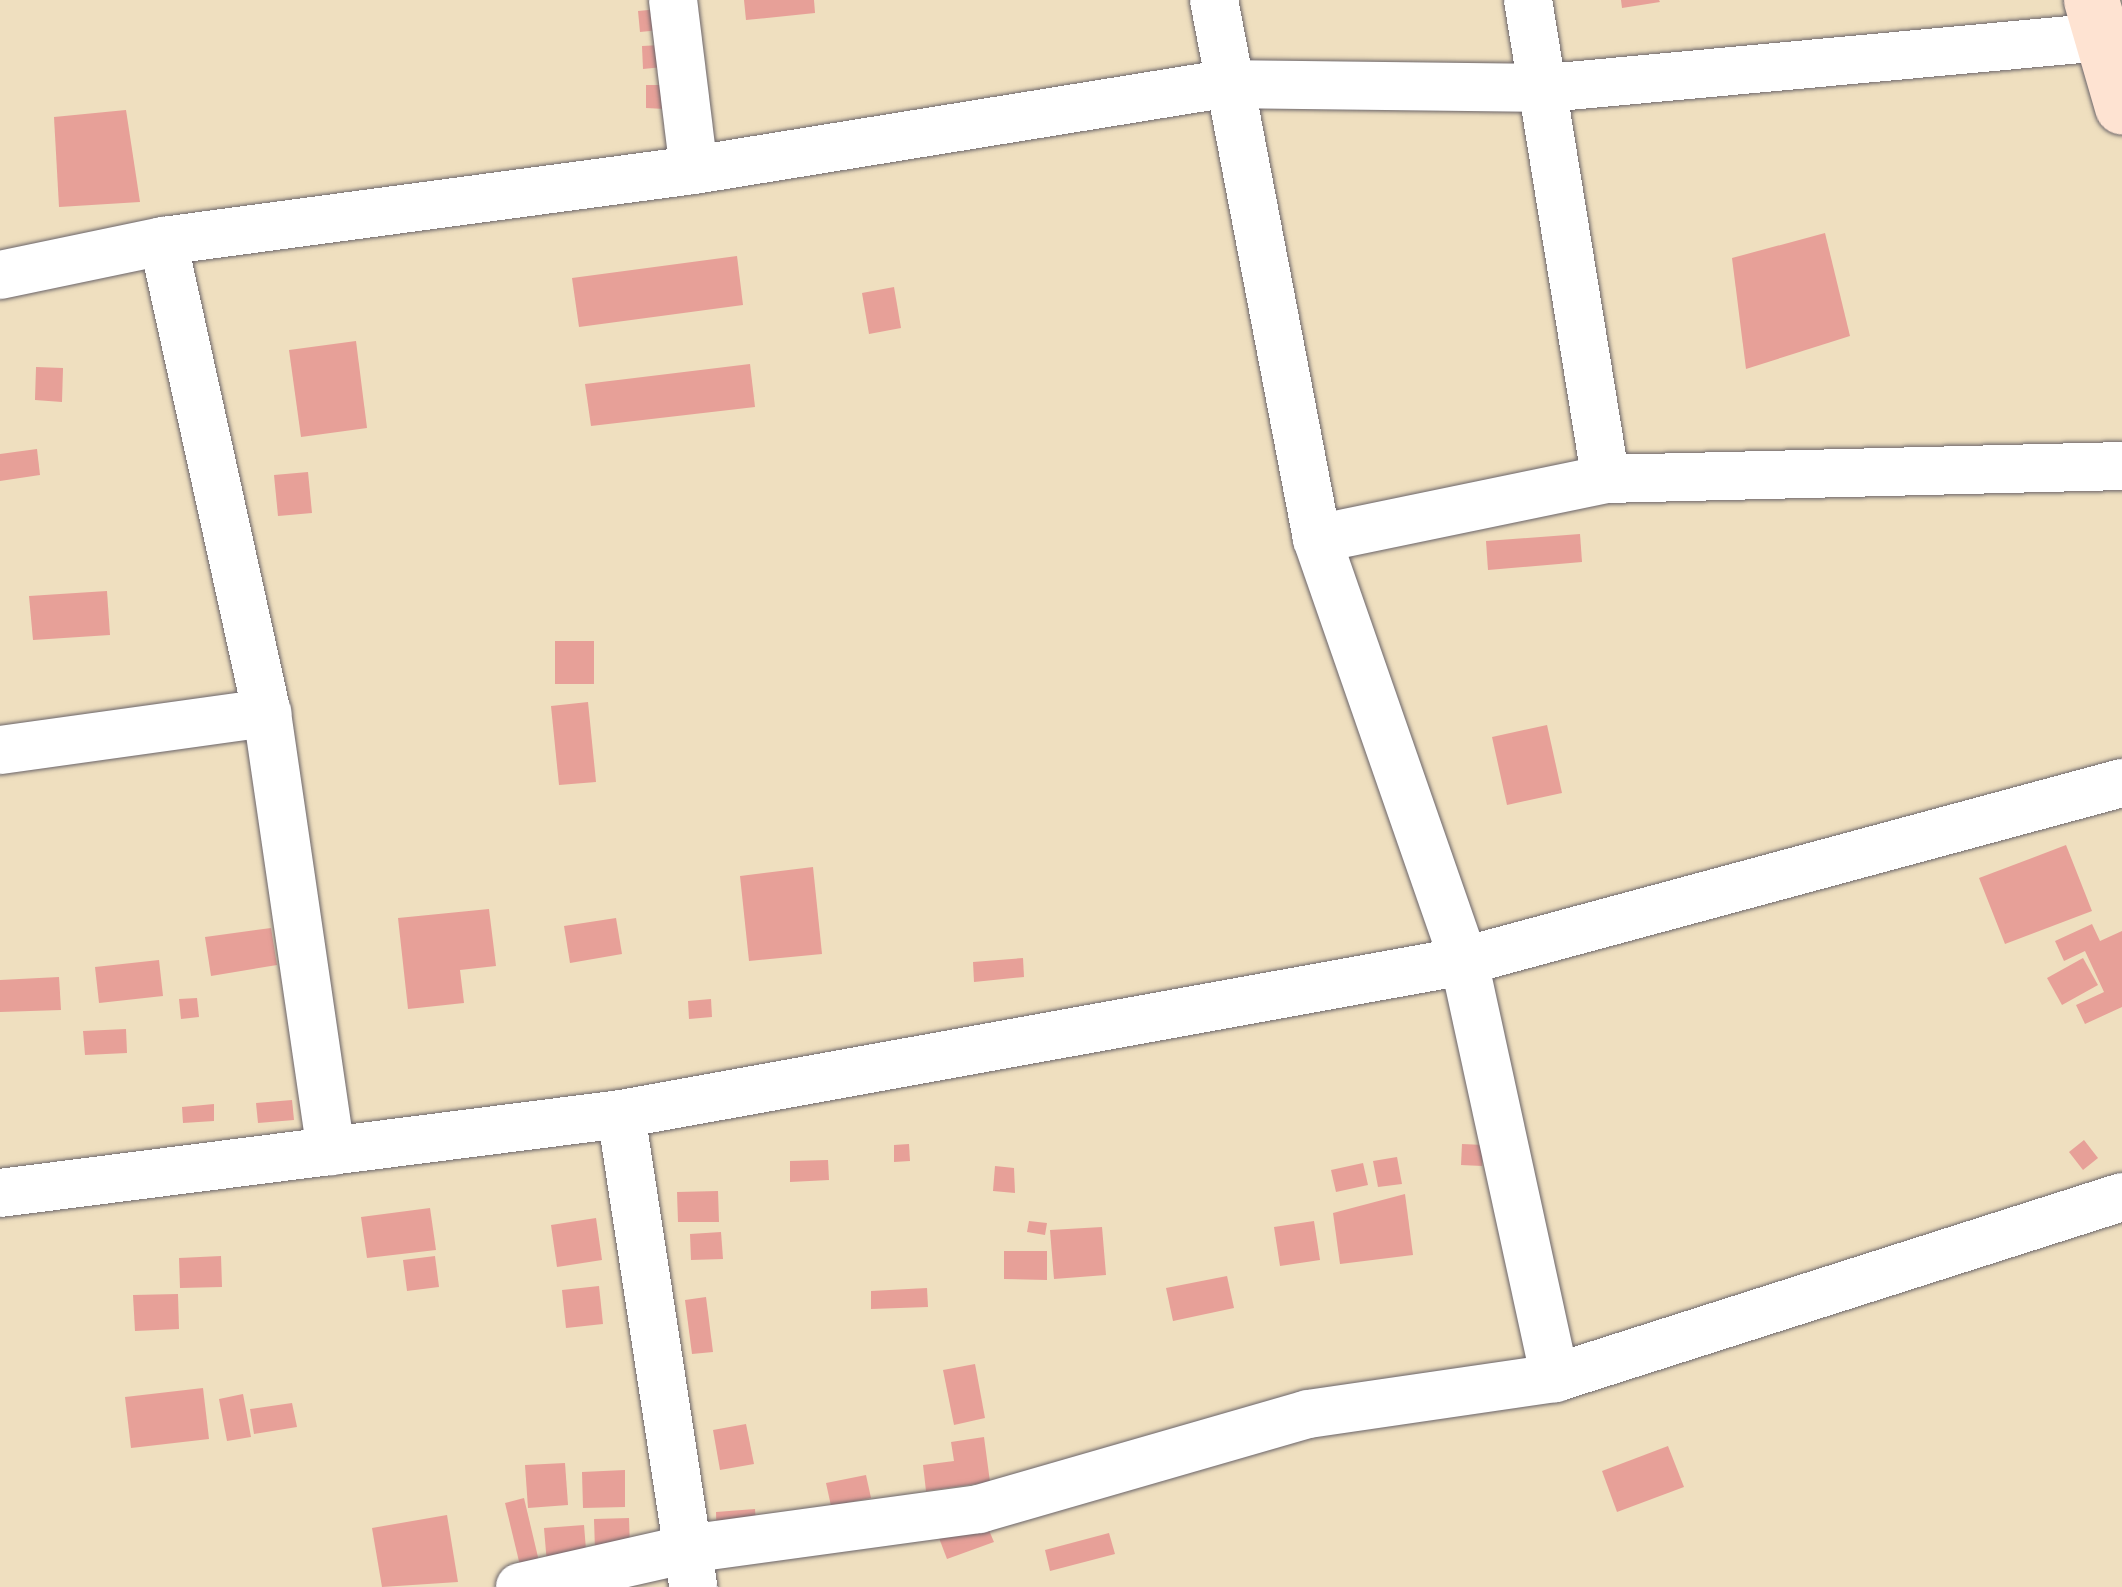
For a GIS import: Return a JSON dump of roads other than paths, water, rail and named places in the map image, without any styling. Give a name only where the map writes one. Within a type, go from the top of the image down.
[{"type":"main road","points":[[2096,18],[2122,107]]},
{"type":"street","points":[[674,0],[694,170]]},
{"type":"street","points":[[1214,0],[1223,84],[1317,538],[1464,961],[1555,1378]]},
{"type":"street","points":[[1528,0],[1547,88],[1606,479]]},
{"type":"street","points":[[0,275],[163,241],[694,170],[1223,84],[1547,88],[2096,18]]},
{"type":"street","points":[[163,241],[267,713],[331,1151]]},
{"type":"street","points":[[1317,538],[1606,479],[2122,466]]},
{"type":"street","points":[[0,750],[267,713]]},
{"type":"street","points":[[0,1193],[620,1114],[1464,961],[2122,784]]},
{"type":"street","points":[[620,1114],[690,1568]]},
{"type":"street","points":[[520,1587],[690,1568],[979,1509],[1308,1414],[1555,1378],[2122,1197]]}]
